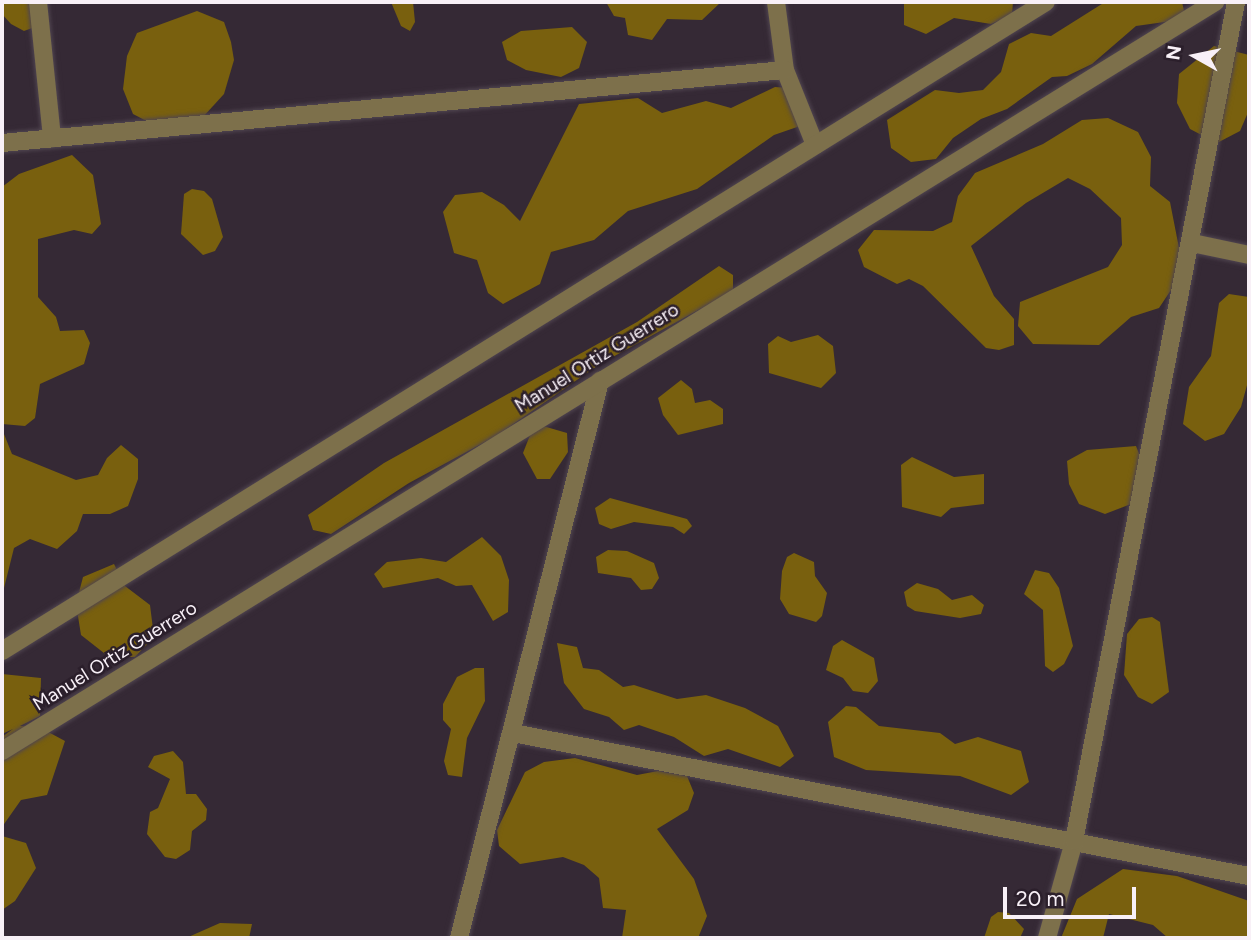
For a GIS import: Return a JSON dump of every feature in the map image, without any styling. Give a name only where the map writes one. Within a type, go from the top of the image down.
[{"type":"street","points":[[38,2],[52,138]]},
{"type":"street","points":[[776,2],[785,70],[815,145]]},
{"type":"street","points":[[2,651],[1046,2]]},
{"type":"street","name":"Manuel Ortiz Guerrero","points":[[2,751],[1215,2]]},
{"type":"street","points":[[1047,938],[1074,841],[1192,243],[1236,2]]},
{"type":"street","points":[[2,143],[785,70]]},
{"type":"street","points":[[1192,243],[1249,255]]},
{"type":"street","points":[[459,938],[600,381]]},
{"type":"street","points":[[513,733],[1249,876]]},
{"type":"shaded area","points":[[2,2],[39,2],[35,27],[24,31],[11,24],[2,14]]},
{"type":"shaded area","points":[[391,2],[413,2],[415,22],[410,31],[401,26]]},
{"type":"shaded area","points":[[606,2],[721,2],[702,20],[667,19],[652,40],[628,35],[625,18],[614,16]]},
{"type":"shaded area","points":[[904,2],[1013,2],[1012,15],[991,24],[954,18],[926,34],[904,25]]},
{"type":"shaded area","points":[[1105,2],[1182,2],[1186,19],[1136,26],[1092,64],[1067,76],[1052,77],[1007,109],[981,119],[953,138],[936,159],[911,162],[891,148],[887,120],[935,90],[959,93],[983,90],[1001,72],[1009,44],[1031,33],[1051,36]]},
{"type":"shaded area","points":[[197,11],[224,22],[231,42],[234,60],[224,94],[203,117],[160,128],[133,114],[123,89],[127,56],[137,33]]},
{"type":"shaded area","points":[[572,27],[587,42],[579,68],[561,77],[526,70],[507,60],[502,42],[521,31]]},
{"type":"shaded area","points":[[1214,46],[1249,55],[1249,110],[1240,131],[1217,143],[1190,129],[1177,103],[1179,74]]},
{"type":"shaded area","points":[[775,87],[790,88],[800,126],[774,135],[697,189],[628,211],[594,240],[551,252],[540,284],[503,304],[488,293],[477,260],[454,253],[443,212],[455,195],[482,192],[504,205],[520,221],[579,104],[638,98],[662,113],[706,101],[731,108]]},
{"type":"shaded area","points":[[1108,118],[1138,132],[1151,157],[1150,186],[1170,202],[1181,258],[1175,284],[1159,308],[1131,317],[1099,345],[1033,344],[1018,326],[1020,302],[1108,267],[1122,245],[1121,218],[1090,189],[1068,178],[1026,203],[971,246],[994,296],[1014,319],[1014,345],[999,350],[986,348],[923,286],[909,279],[897,284],[864,267],[858,250],[874,230],[933,231],[952,222],[958,196],[975,173],[1043,144],[1082,120]]},
{"type":"shaded area","points":[[72,155],[93,175],[101,224],[92,234],[74,230],[38,239],[38,297],[56,317],[60,331],[84,330],[90,343],[84,364],[40,384],[35,418],[25,426],[2,424],[2,187],[19,174]]},
{"type":"shaded area","points":[[192,189],[204,191],[212,199],[223,237],[215,251],[203,255],[181,234],[184,194]]},
{"type":"shaded area","points":[[719,266],[733,275],[733,291],[600,364],[496,436],[409,483],[331,534],[313,530],[308,515],[384,463],[637,322]]},
{"type":"shaded area","points":[[1229,294],[1249,297],[1249,378],[1241,407],[1224,434],[1205,441],[1183,424],[1189,387],[1211,356],[1219,303]]},
{"type":"shaded area","points":[[818,335],[833,346],[836,373],[821,388],[769,373],[768,344],[778,336],[791,342]]},
{"type":"shaded area","points":[[681,380],[692,389],[695,403],[710,400],[723,409],[723,424],[678,435],[663,415],[658,398]]},
{"type":"shaded area","points":[[543,426],[567,433],[568,452],[550,479],[537,479],[523,453],[532,430]]},
{"type":"shaded area","points":[[2,429],[12,454],[76,480],[98,475],[107,458],[121,445],[138,459],[138,479],[128,506],[110,514],[83,514],[77,531],[57,549],[30,539],[14,548],[2,596]]},
{"type":"shaded area","points":[[1136,446],[1147,474],[1131,504],[1105,514],[1079,504],[1069,484],[1067,461],[1087,450]]},
{"type":"shaded area","points":[[912,457],[954,477],[984,474],[984,504],[951,508],[941,517],[902,507],[901,465]]},
{"type":"shaded area","points":[[610,498],[687,519],[692,526],[684,534],[673,527],[634,522],[611,529],[599,524],[595,508]]},
{"type":"shaded area","points":[[482,537],[501,556],[509,580],[508,612],[493,621],[472,585],[456,586],[438,578],[383,588],[374,574],[387,562],[421,558],[446,562]]},
{"type":"shaded area","points":[[608,550],[627,551],[654,563],[659,578],[652,589],[641,590],[631,578],[598,573],[596,557]]},
{"type":"shaded area","points":[[794,553],[814,562],[815,576],[827,593],[822,616],[816,622],[789,614],[780,599],[782,571],[787,557]]},
{"type":"shaded area","points":[[114,564],[125,586],[150,605],[154,637],[135,657],[109,657],[81,635],[76,604],[83,577]]},
{"type":"shaded area","points":[[1035,570],[1049,573],[1059,588],[1073,646],[1064,664],[1053,672],[1045,666],[1043,610],[1024,594]]},
{"type":"shaded area","points":[[917,583],[938,589],[952,600],[972,595],[984,605],[981,614],[960,618],[915,611],[907,606],[904,592]]},
{"type":"shaded area","points":[[1152,617],[1160,622],[1169,692],[1152,704],[1138,697],[1124,675],[1127,634],[1139,619]]},
{"type":"shaded area","points":[[842,640],[874,658],[878,681],[868,693],[853,691],[843,678],[826,670],[833,646]]},
{"type":"shaded area","points":[[557,643],[577,647],[583,668],[599,670],[623,687],[634,685],[677,699],[706,695],[745,708],[778,726],[794,756],[780,767],[728,749],[704,756],[674,737],[639,725],[624,730],[609,717],[584,709],[564,683]]},
{"type":"shaded area","points":[[475,668],[484,668],[485,701],[467,738],[462,777],[448,775],[444,761],[451,729],[443,720],[443,704],[457,677]]},
{"type":"shaded area","points":[[2,674],[41,678],[40,716],[20,726],[39,727],[65,741],[47,795],[21,800],[2,827],[2,737],[13,729],[2,734]]},
{"type":"shaded area","points":[[846,706],[856,707],[879,726],[940,733],[955,744],[978,737],[1021,751],[1029,782],[1011,795],[960,776],[866,770],[834,757],[828,722]]},
{"type":"shaded area","points":[[173,751],[183,762],[186,794],[196,794],[207,809],[206,820],[192,831],[190,850],[176,859],[165,857],[147,834],[150,812],[158,808],[170,779],[148,767],[154,756]]},
{"type":"shaded area","points":[[575,758],[637,775],[658,771],[687,776],[694,793],[688,810],[657,829],[694,879],[707,916],[698,938],[622,938],[626,910],[603,908],[599,878],[584,865],[563,857],[520,864],[499,846],[497,830],[525,772],[544,762]]},
{"type":"shaded area","points":[[2,836],[26,843],[36,868],[15,901],[2,910]]},
{"type":"shaded area","points":[[1123,869],[1177,876],[1249,901],[1249,938],[1168,938],[1153,925],[1109,914],[1103,938],[1061,938],[1077,899]]},
{"type":"shaded area","points":[[998,912],[1009,913],[1024,929],[1020,938],[984,938],[991,917]]},
{"type":"shaded area","points":[[220,923],[252,924],[249,938],[186,938]]}]
